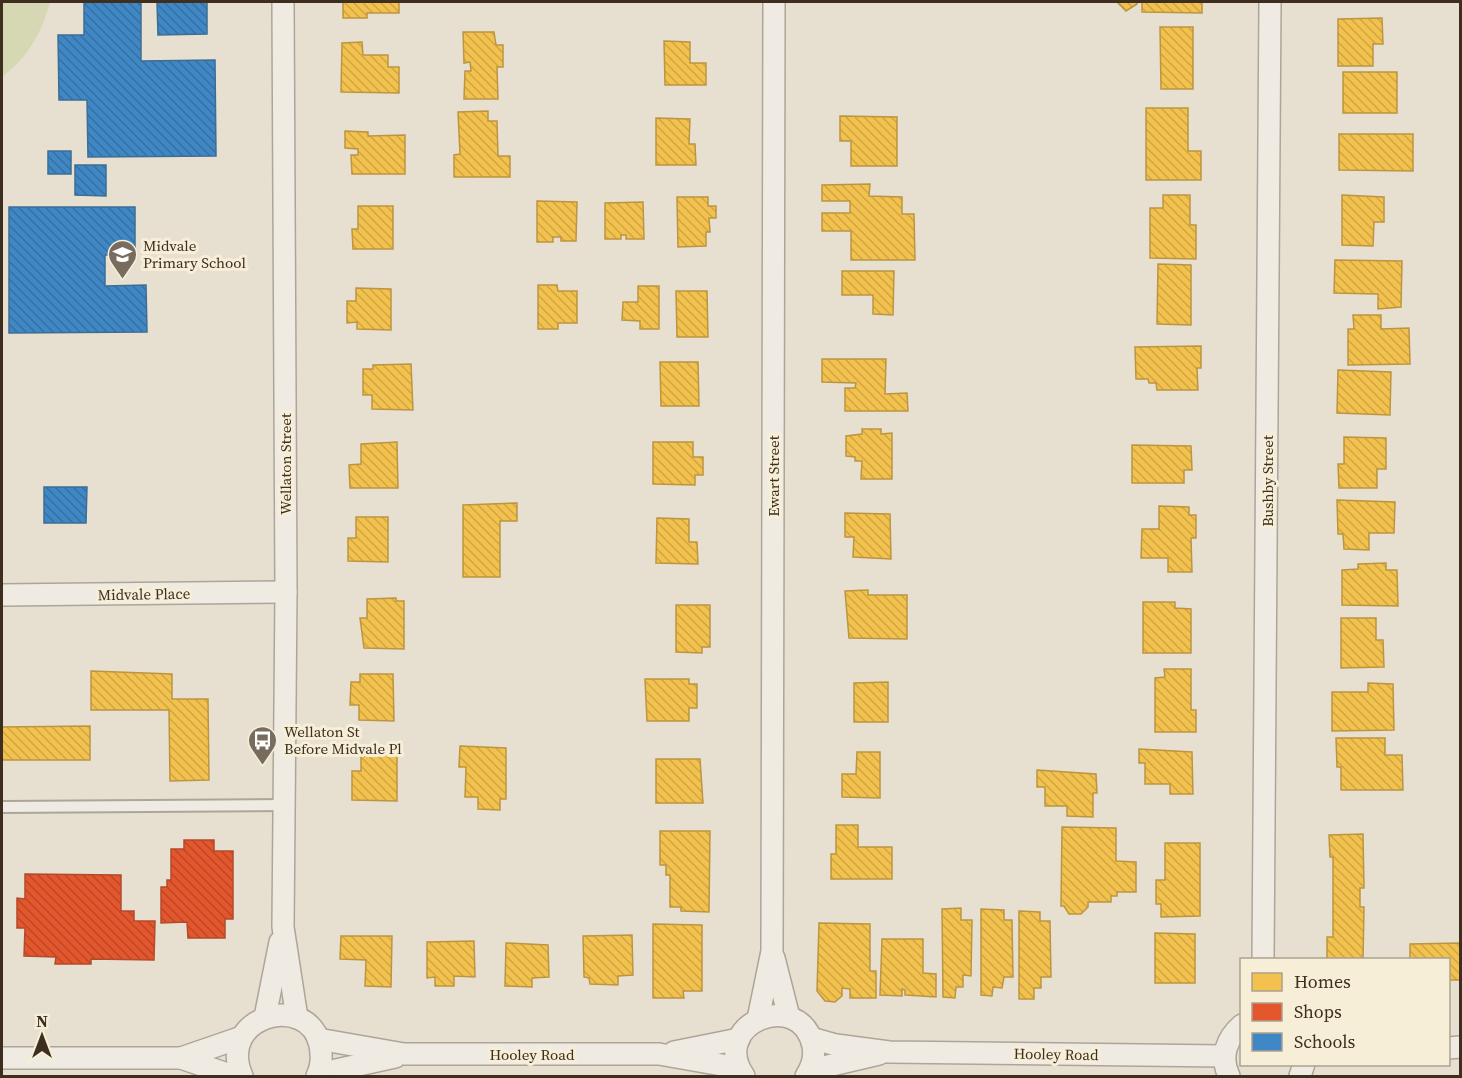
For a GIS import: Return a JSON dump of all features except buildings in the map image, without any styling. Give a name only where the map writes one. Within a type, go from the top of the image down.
[{"type":"street","name":"Wellaton Street","points":[[265,1017],[283,927],[286,805],[283,2]]},
{"type":"street","name":"Ewart Street","points":[[758,1018],[772,951],[774,2]]},
{"type":"street","name":"Bushby Street","points":[[1263,958],[1270,2]]},
{"type":"street","name":"Midvale Place","points":[[2,595],[286,592]]},
{"type":"street","name":"Wellaton Street","points":[[283,927],[297,1018]]},
{"type":"street","name":"Ewart Street","points":[[772,951],[789,1017]]},
{"type":"street","points":[[242,1077],[237,1066],[237,1051],[242,1037],[252,1025],[265,1017],[281,1015],[297,1018],[309,1027],[318,1039],[322,1057],[318,1075]]},
{"type":"street","points":[[741,1072],[736,1054],[739,1039],[746,1027],[758,1018],[774,1015],[789,1017],[802,1026],[811,1038],[814,1054],[808,1073]]},
{"type":"street","points":[[1227,1066],[1226,1044],[1240,1027]]},
{"type":"street","points":[[2,1058],[182,1058],[242,1037]]},
{"type":"street","name":"Hooley Road","points":[[811,1038],[836,1045],[889,1052],[1227,1066]]},
{"type":"street","name":"Hooley Road","points":[[318,1039],[404,1054],[659,1054],[739,1039]]},
{"type":"street","name":"Hooley Road","points":[[808,1073],[889,1052]]},
{"type":"street","name":"Hooley Road","points":[[318,1075],[404,1054]]},
{"type":"street","name":"Hooley Road","points":[[659,1054],[741,1072]]},
{"type":"street","points":[[182,1058],[233,1077]]},
{"type":"lane","points":[[2,807],[286,805]]},
{"type":"green space","points":[[2,2],[50,2],[43,24],[32,44],[19,62],[2,77]]},
{"type":"place","name":"Midvale Primary School","points":[[122,280]]},
{"type":"place","name":"Wellaton St Before Midvale Pl","points":[[263,766]]}]
